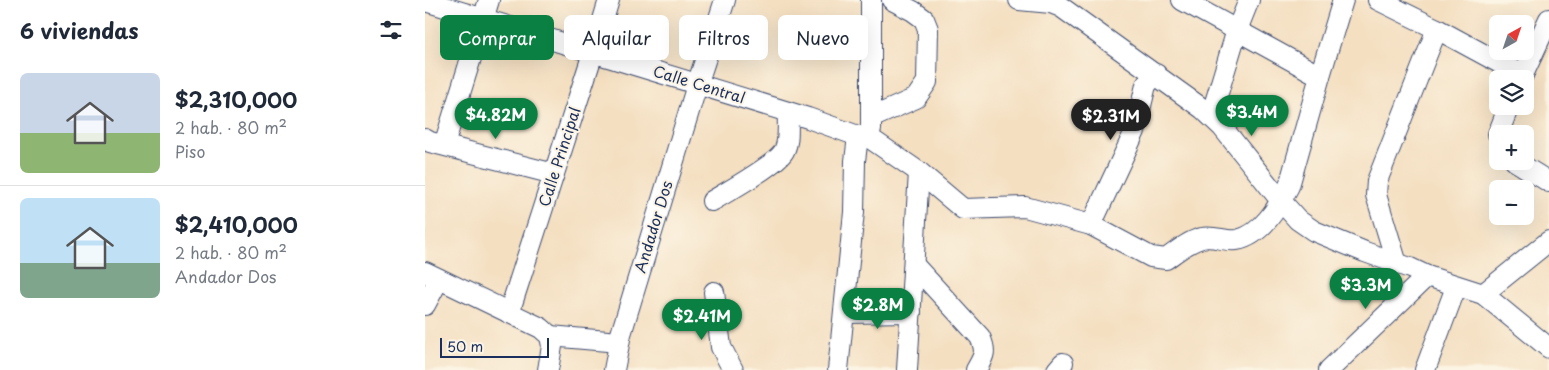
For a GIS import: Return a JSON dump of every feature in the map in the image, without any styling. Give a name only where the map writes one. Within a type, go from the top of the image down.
[{"type":"street","name":"Calle Principal","points":[[604,15],[609,0]]},
{"type":"street","name":"Andador Dos","points":[[614,370],[619,342],[697,85],[725,0]]},
{"type":"street","points":[[838,370],[854,212],[855,161],[871,118],[871,0]]},
{"type":"street","points":[[871,118],[916,98],[927,82],[928,29],[924,19],[892,0]]},
{"type":"street","points":[[1019,0],[1061,6],[1211,116],[1281,201],[1299,220],[1314,231],[1456,287],[1483,294],[1549,348]]},
{"type":"street","points":[[1182,0],[1319,76]]},
{"type":"street","points":[[1211,116],[1237,30],[1249,0]]},
{"type":"street","name":"Calle Central","points":[[616,60],[864,137],[919,172],[963,209],[1025,207],[1091,225],[1151,257],[1166,259],[1190,242],[1203,237],[1236,240],[1253,233],[1281,201],[1289,186],[1319,76],[1343,0]]},
{"type":"street","points":[[1378,0],[1437,29],[1509,70]]},
{"type":"street","name":"Calle Central","points":[[425,1],[486,9],[564,41]]},
{"type":"street","points":[[486,9],[431,146],[554,174]]},
{"type":"street","points":[[1524,70],[1549,19]]},
{"type":"street","points":[[1397,264],[1376,195],[1377,182],[1437,29]]},
{"type":"street","name":"Calle Principal","points":[[509,313],[591,60]]},
{"type":"street","points":[[1091,225],[1135,130],[1146,85],[1155,74]]},
{"type":"street","points":[[712,202],[773,162],[784,151],[787,142],[788,112]]},
{"type":"street","points":[[1530,170],[1549,182]]},
{"type":"street","points":[[907,370],[919,172]]},
{"type":"street","points":[[1483,294],[1546,247]]},
{"type":"street","points":[[914,265],[979,337],[984,347],[984,356],[976,370]]},
{"type":"street","points":[[425,305],[432,276],[541,328],[550,336],[619,342]]},
{"type":"street","points":[[1329,370],[1427,276]]},
{"type":"street","points":[[1425,370],[1456,287]]},
{"type":"street","points":[[714,292],[721,347],[733,370]]},
{"type":"street","points":[[844,313],[911,312]]},
{"type":"street","points":[[548,370],[552,346],[550,336]]}]
